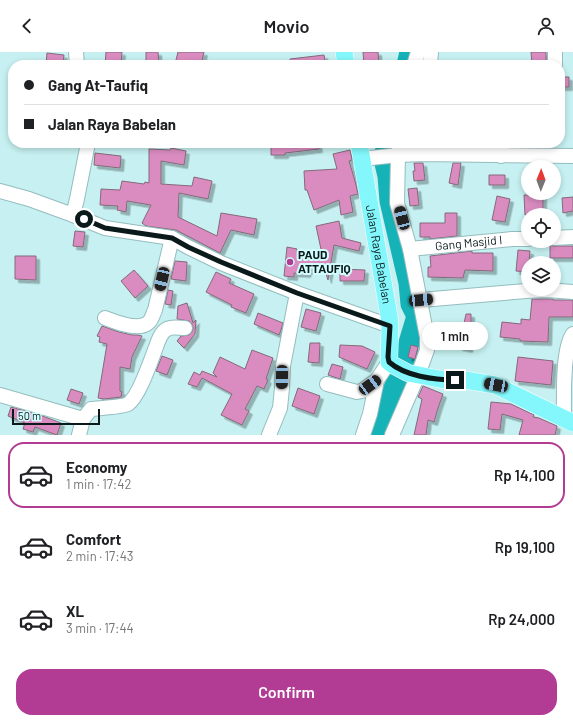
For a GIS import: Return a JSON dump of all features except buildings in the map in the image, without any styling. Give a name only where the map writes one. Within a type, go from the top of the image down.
[{"type":"main road","name":"Jalan Raya Babelan","points":[[381,152],[391,364]]},
{"type":"main road","points":[[391,364],[413,374],[445,380],[465,380],[496,385],[569,420]]},
{"type":"street","points":[[73,215],[87,148]]},
{"type":"street","points":[[392,435],[413,374],[427,350],[428,337],[410,249],[381,152],[424,149],[558,150],[573,156]]},
{"type":"street","points":[[0,191],[29,199],[105,228],[172,238],[221,262],[297,293],[390,326]]},
{"type":"street","points":[[561,238],[573,237]]},
{"type":"street","points":[[105,318],[138,327],[150,321],[155,310],[172,238]]},
{"type":"street","name":"Gang Masjid I","points":[[410,249],[521,239]]},
{"type":"street","points":[[421,300],[526,291],[546,290],[573,292]]},
{"type":"street","points":[[269,435],[280,408],[283,366],[297,293]]},
{"type":"street","points":[[79,435],[83,419],[91,409],[124,406],[131,401],[138,391],[163,331],[168,328],[186,328]]},
{"type":"street","points":[[569,420],[564,369],[567,349],[573,334]]},
{"type":"street","points":[[327,384],[357,392],[362,391],[377,380],[391,364]]},
{"type":"street","points":[[363,435],[370,414],[377,380]]},
{"type":"street","points":[[0,395],[83,419]]},
{"type":"waterway","points":[[408,60],[410,52]]},
{"type":"waterway","points":[[375,435],[399,376],[417,316],[411,304],[409,283],[390,201],[388,176],[384,159],[386,148]]},
{"type":"place","name":"PAUD ATTAUFIQ","points":[[290,262]]},
{"type":"route","points":[[84,219],[105,228],[172,238],[221,262],[297,293],[390,326],[389,362],[408,373],[445,380],[455,380]]}]
